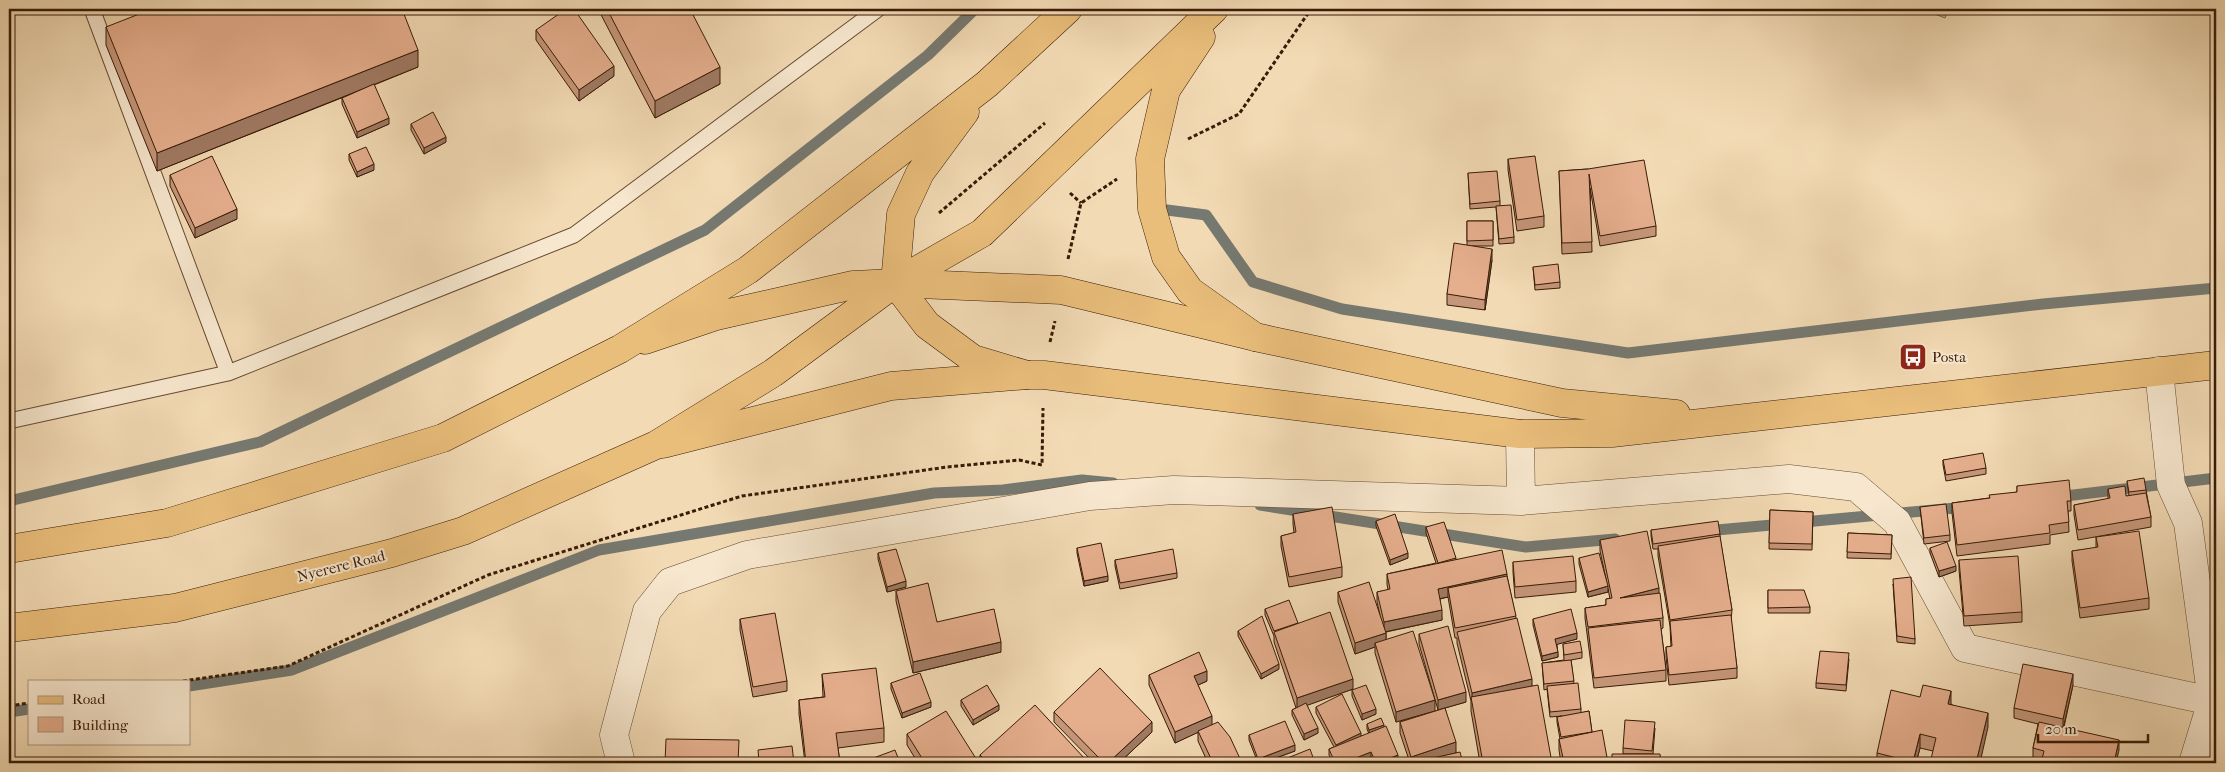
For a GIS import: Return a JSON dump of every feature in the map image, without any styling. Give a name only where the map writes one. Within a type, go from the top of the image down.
[{"type":"main road","points":[[9,549],[167,523],[443,438],[620,349],[748,270],[987,84],[1068,9]]},
{"type":"main road","points":[[656,445],[773,373],[895,283],[982,233],[1214,9]]},
{"type":"main road","points":[[1220,9],[1166,90],[1150,159],[1152,209],[1166,257],[1190,291],[1255,337]]},
{"type":"main road","points":[[987,84],[920,173],[901,214],[895,283],[927,325],[973,358],[1027,374]]},
{"type":"main road","points":[[620,349],[716,316],[854,286],[895,283],[1061,290],[1255,337],[1562,403],[1732,420]]},
{"type":"main road","points":[[656,445],[891,386],[1027,374],[1520,434],[1612,433],[2216,365]]},
{"type":"main road","name":"Nyerere Road","points":[[9,628],[175,608],[392,553],[464,530],[656,445]]},
{"type":"street","points":[[2159,371],[2171,484],[2188,523],[2214,701],[2193,763]]},
{"type":"street","points":[[1520,434],[1521,501]]},
{"type":"street","points":[[621,763],[614,735],[647,611],[670,582],[747,555],[1090,496],[1174,490],[1521,501],[1789,480],[1856,487],[1896,522],[1965,648],[2214,701]]},
{"type":"lane","points":[[92,9],[228,373]]},
{"type":"lane","points":[[9,421],[228,373],[574,235],[876,9]]},
{"type":"path","points":[[897,249],[1046,122]]},
{"type":"path","points":[[9,706],[28,703]]},
{"type":"green space","points":[[1922,9],[1949,9],[1945,18]]},
{"type":"building","points":[[152,9],[402,9],[418,50],[157,153],[106,27]]},
{"type":"building","points":[[566,9],[574,9],[614,66],[579,90],[536,30]]},
{"type":"building","points":[[607,9],[690,9],[720,67],[655,101]]},
{"type":"building","points":[[374,84],[389,118],[357,132],[342,98]]},
{"type":"building","points":[[433,112],[446,137],[424,148],[411,124]]},
{"type":"building","points":[[366,147],[374,164],[357,172],[349,154]]},
{"type":"building","points":[[212,156],[237,209],[195,228],[170,175]]},
{"type":"building","points":[[1535,156],[1544,216],[1517,220],[1508,159]]},
{"type":"building","points":[[1644,160],[1656,226],[1600,236],[1589,174],[1592,242],[1562,243],[1559,171],[1588,169]]},
{"type":"building","points":[[1497,171],[1500,201],[1470,204],[1468,173]]},
{"type":"building","points":[[1511,205],[1514,237],[1499,239],[1496,206]]},
{"type":"building","points":[[1467,221],[1493,221],[1493,240],[1467,241]]},
{"type":"building","points":[[1454,243],[1492,249],[1485,300],[1447,294]]},
{"type":"building","points":[[1558,264],[1560,282],[1535,285],[1533,267]]},
{"type":"building","points":[[1983,453],[1986,468],[1946,475],[1943,460]]},
{"type":"building","points":[[2144,478],[2146,490],[2129,492],[2127,481]]},
{"type":"building","points":[[2069,480],[2071,501],[2067,501],[2069,522],[2049,525],[2050,533],[1957,545],[1952,503],[1990,498],[1989,495],[2017,492],[2017,486]]},
{"type":"building","points":[[2125,486],[2126,496],[2146,493],[2151,517],[2078,530],[2074,505],[2110,498],[2108,489]]},
{"type":"building","points":[[1946,504],[1950,535],[1924,538],[1920,507]]},
{"type":"building","points":[[1332,507],[1342,567],[1289,577],[1281,536],[1296,532],[1293,514]]},
{"type":"building","points":[[1770,510],[1813,512],[1812,544],[1769,543]]},
{"type":"building","points":[[1395,514],[1408,553],[1390,560],[1376,521]]},
{"type":"building","points":[[1718,521],[1720,534],[1653,544],[1651,530]]},
{"type":"building","points":[[1444,522],[1456,558],[1438,563],[1426,527]]},
{"type":"building","points":[[1647,531],[1659,588],[1620,598],[1660,593],[1663,618],[1588,627],[1585,608],[1606,605],[1606,599],[1612,598],[1600,540]]},
{"type":"building","points":[[2139,531],[2149,598],[2080,608],[2072,551],[2098,547],[2096,537]]},
{"type":"building","points":[[1848,533],[1892,535],[1891,554],[1847,552]]},
{"type":"building","points":[[1720,536],[1732,610],[1670,620],[1658,546]]},
{"type":"building","points":[[1947,542],[1956,566],[1939,571],[1930,548]]},
{"type":"building","points":[[1101,543],[1108,576],[1084,581],[1077,548]]},
{"type":"building","points":[[896,549],[906,581],[887,587],[878,553]]},
{"type":"building","points":[[1173,549],[1177,573],[1120,583],[1115,560]]},
{"type":"building","points":[[1502,550],[1507,574],[1438,589],[1442,610],[1384,622],[1377,592],[1390,589],[1387,574]]},
{"type":"building","points":[[1599,553],[1608,586],[1588,592],[1579,558]]},
{"type":"building","points":[[1573,556],[1576,581],[1515,587],[1513,562]]},
{"type":"building","points":[[2018,556],[2022,612],[1964,616],[1959,560]]},
{"type":"building","points":[[1507,576],[1516,616],[1455,628],[1448,588]]},
{"type":"building","points":[[1911,577],[1915,639],[1897,636],[1893,579]]},
{"type":"building","points":[[1369,582],[1386,633],[1355,643],[1338,592]]},
{"type":"building","points":[[928,583],[937,622],[994,609],[1001,642],[913,662],[896,591]]},
{"type":"building","points":[[1768,590],[1804,590],[1810,607],[1768,608]]},
{"type":"building","points":[[2216,590],[2216,617],[2215,618],[2211,591]]},
{"type":"building","points":[[1289,600],[1298,623],[1274,631],[1265,609]]},
{"type":"building","points":[[1571,609],[1577,633],[1555,639],[1558,652],[1542,656],[1533,619]]},
{"type":"building","points":[[1330,612],[1353,679],[1297,698],[1274,632]]},
{"type":"building","points":[[775,613],[787,681],[753,687],[740,619]]},
{"type":"building","points":[[1731,615],[1737,668],[1669,675],[1666,647],[1672,646],[1670,621]]},
{"type":"building","points":[[1262,616],[1279,664],[1261,674],[1238,631]]},
{"type":"building","points":[[1517,618],[1532,679],[1472,693],[1457,632]]},
{"type":"building","points":[[1660,620],[1666,670],[1594,678],[1588,628]]},
{"type":"building","points":[[1448,626],[1466,692],[1438,700],[1419,634]]},
{"type":"building","points":[[1413,631],[1435,700],[1396,712],[1375,643]]},
{"type":"building","points":[[1580,641],[1582,652],[1564,655],[1563,644]]},
{"type":"building","points":[[1820,651],[1849,653],[1846,685],[1816,683]]},
{"type":"building","points":[[1199,652],[1207,671],[1194,676],[1212,716],[1175,732],[1149,675]]},
{"type":"building","points":[[1571,660],[1574,681],[1544,684],[1542,663]]},
{"type":"building","points":[[2023,664],[2073,674],[2063,719],[2014,708]]},
{"type":"building","points":[[876,668],[884,728],[836,733],[840,763],[806,763],[799,700],[825,697],[822,674]]},
{"type":"building","points":[[1100,668],[1152,722],[1108,763],[1104,763],[1054,712]]},
{"type":"building","points":[[920,673],[931,702],[902,713],[891,683]]},
{"type":"building","points":[[1578,683],[1581,709],[1550,712],[1547,686]]},
{"type":"building","points":[[987,685],[999,705],[973,720],[961,700]]},
{"type":"building","points":[[1366,685],[1376,709],[1362,714],[1352,690]]},
{"type":"building","points":[[1538,685],[1552,763],[1483,763],[1471,697]]},
{"type":"building","points":[[1923,685],[1951,691],[1948,704],[1988,713],[1976,763],[1930,763],[1936,738],[1920,734],[1913,762],[1877,753],[1891,690],[1920,697]]},
{"type":"building","points":[[1342,694],[1361,733],[1336,745],[1316,707]]},
{"type":"building","points":[[1306,703],[1318,728],[1304,734],[1292,710]]},
{"type":"building","points":[[1035,705],[1086,760],[1082,763],[988,763],[980,755]]},
{"type":"building","points":[[1445,708],[1456,742],[1411,757],[1400,722]]},
{"type":"building","points":[[946,711],[975,757],[965,763],[925,763],[907,734]]},
{"type":"building","points":[[1589,711],[1592,732],[1561,737],[1557,717]]},
{"type":"building","points":[[2216,711],[2216,725],[2213,724]]},
{"type":"building","points":[[1381,718],[1384,725],[1369,730],[1367,724]]},
{"type":"building","points":[[1625,720],[1655,722],[1652,751],[1623,748]]},
{"type":"building","points":[[1285,721],[1295,745],[1258,759],[1249,735]]},
{"type":"building","points":[[1218,722],[1230,737],[1242,763],[1213,763],[1198,731]]},
{"type":"building","points":[[2039,722],[2119,740],[2114,763],[2041,763],[2044,751],[2033,748]]},
{"type":"building","points":[[1386,726],[1398,755],[1376,763],[1371,752],[1343,763],[1335,763],[1329,749]]},
{"type":"building","points":[[1602,730],[1608,763],[1564,763],[1559,739]]},
{"type":"building","points":[[666,739],[739,740],[738,763],[665,763]]},
{"type":"building","points":[[792,746],[794,763],[759,763],[758,750]]},
{"type":"building","points":[[1310,749],[1315,763],[1275,763]]},
{"type":"building","points":[[895,750],[900,763],[860,763]]},
{"type":"building","points":[[1460,752],[1463,763],[1415,762]]},
{"type":"building","points":[[1612,754],[1660,754],[1661,763],[1612,763]]},
{"type":"building","points":[[1393,761],[1393,763],[1372,763]]},
{"type":"waterway","points":[[9,501],[260,442],[705,230],[928,55],[975,9]]},
{"type":"waterway","points":[[1167,210],[1206,215],[1253,282],[1342,309],[1628,353],[2043,304],[2216,288]]},
{"type":"waterway","points":[[2057,497],[2216,478]]},
{"type":"waterway","points":[[190,686],[292,670],[599,550],[934,493],[1003,490],[1082,480],[1113,483]]},
{"type":"waterway","points":[[1260,505],[1526,547],[1615,539]]},
{"type":"waterway","points":[[1706,531],[1966,507]]},
{"type":"waterway","points":[[9,712],[28,709]]},
{"type":"place","name":"Posta","points":[[1913,357]]}]
